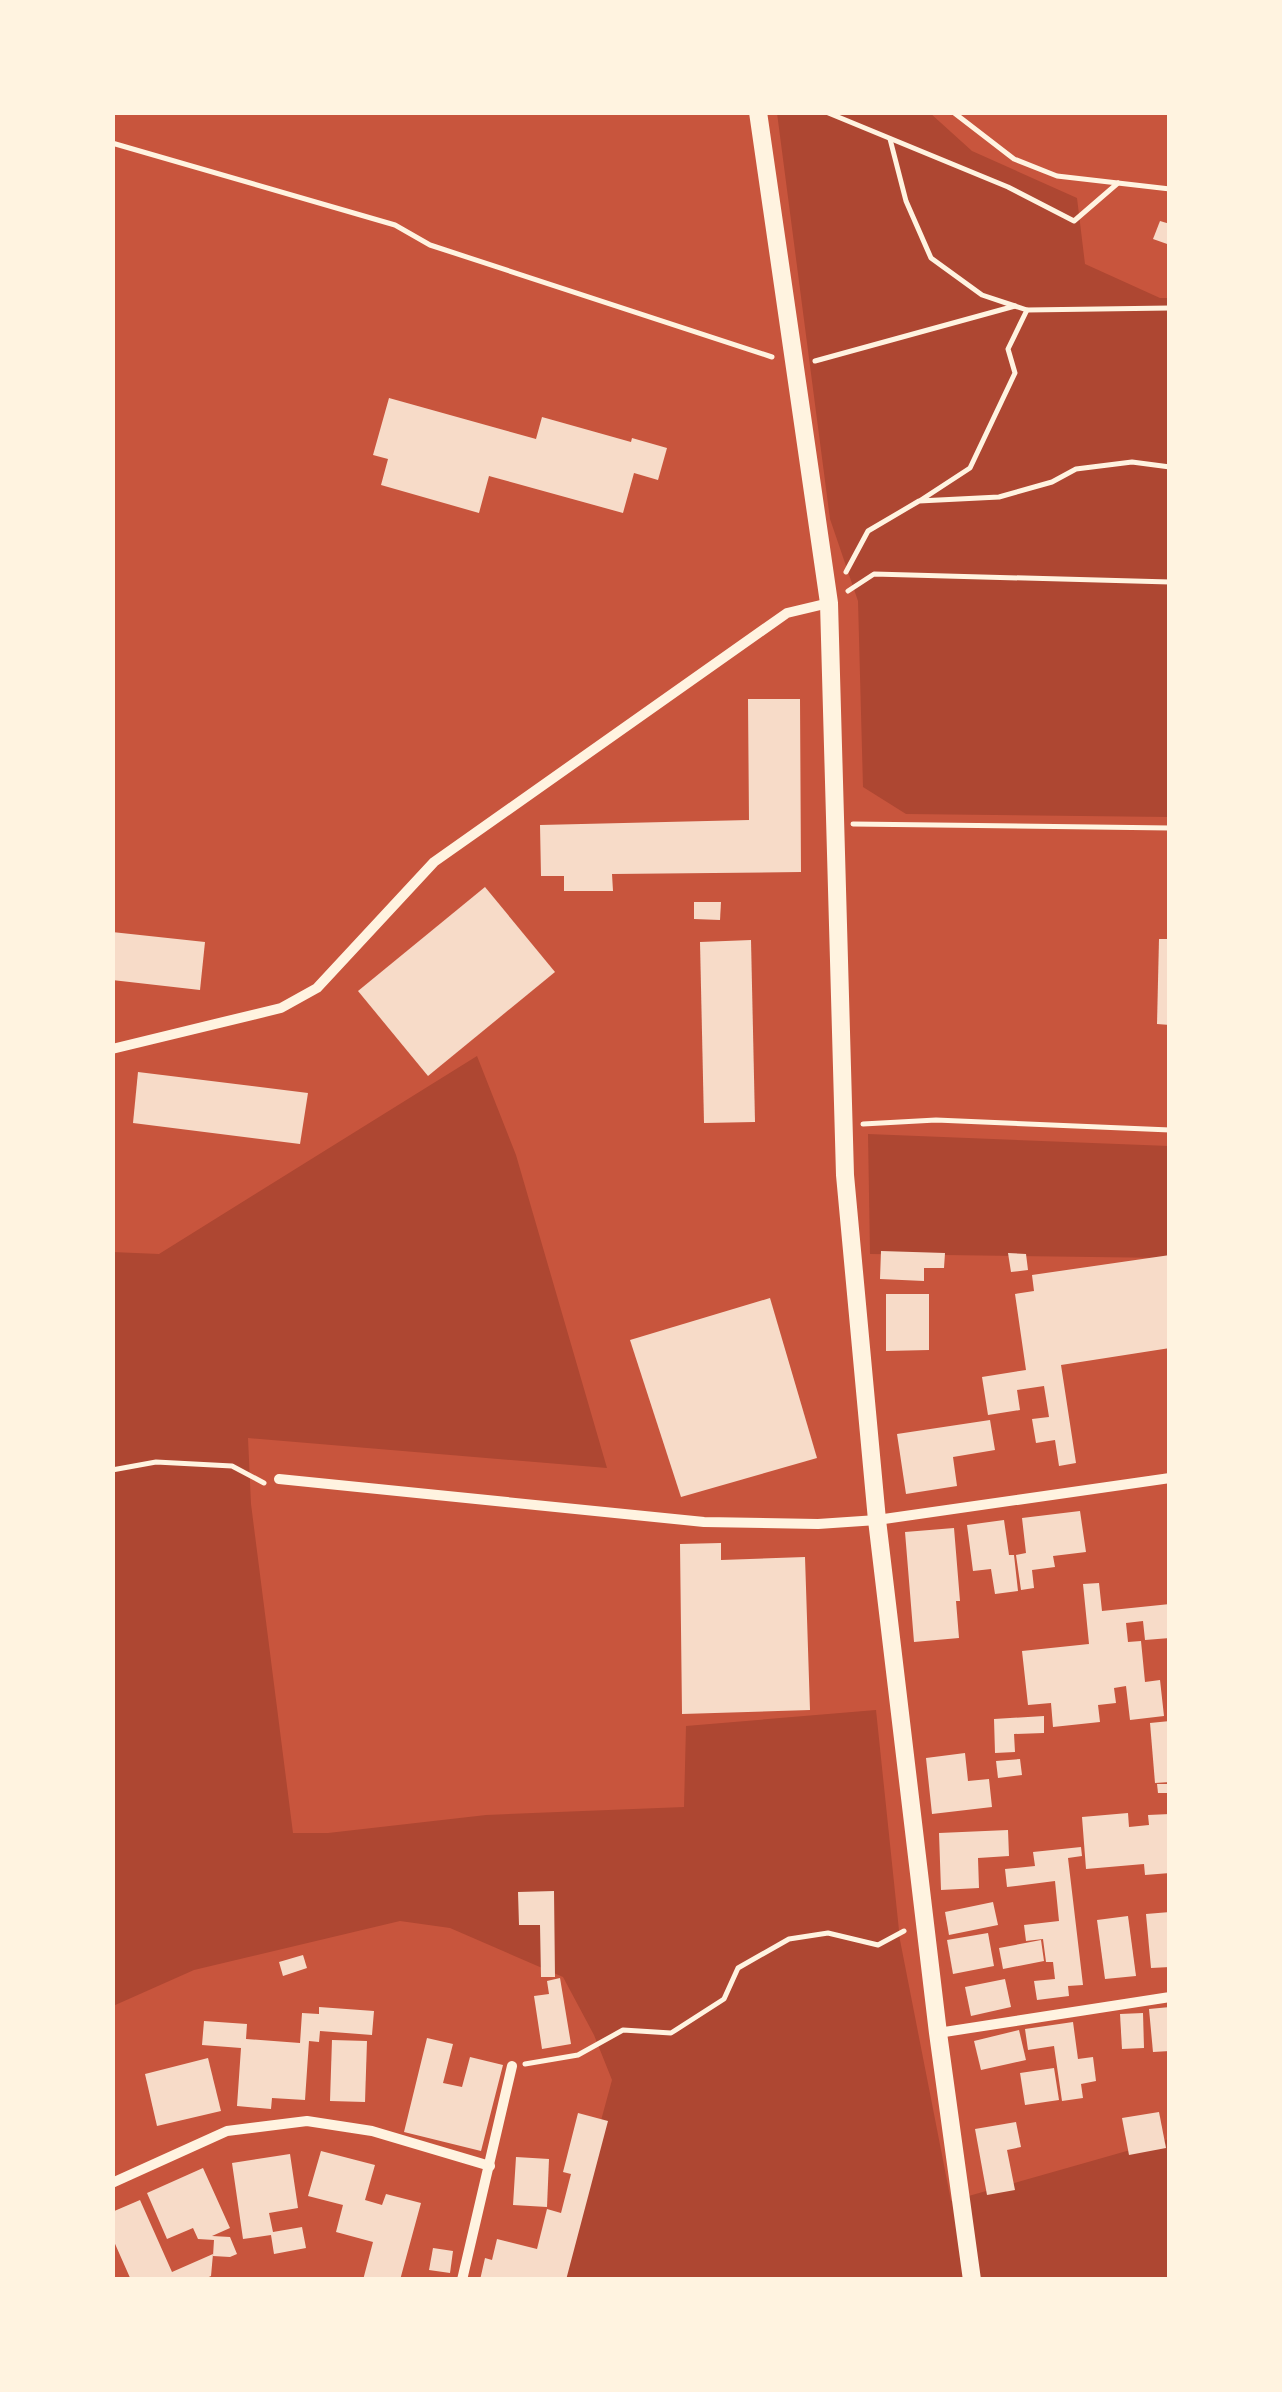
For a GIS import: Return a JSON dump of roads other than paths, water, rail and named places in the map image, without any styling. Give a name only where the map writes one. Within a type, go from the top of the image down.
[{"type":"street","points":[[758,112],[829,603],[845,1175],[877,1520],[938,2034],[972,2280]]},
{"type":"street","points":[[112,1049],[281,1008],[317,988],[434,862],[787,613],[829,603]]},
{"type":"street","points":[[280,1479],[704,1522],[818,1524],[877,1520],[1170,1478]]},
{"type":"street","points":[[938,2034],[1170,1997]]},
{"type":"street","points":[[462,2280],[512,2066]]},
{"type":"street","points":[[112,2183],[227,2131],[307,2121],[372,2131],[490,2166]]}]
